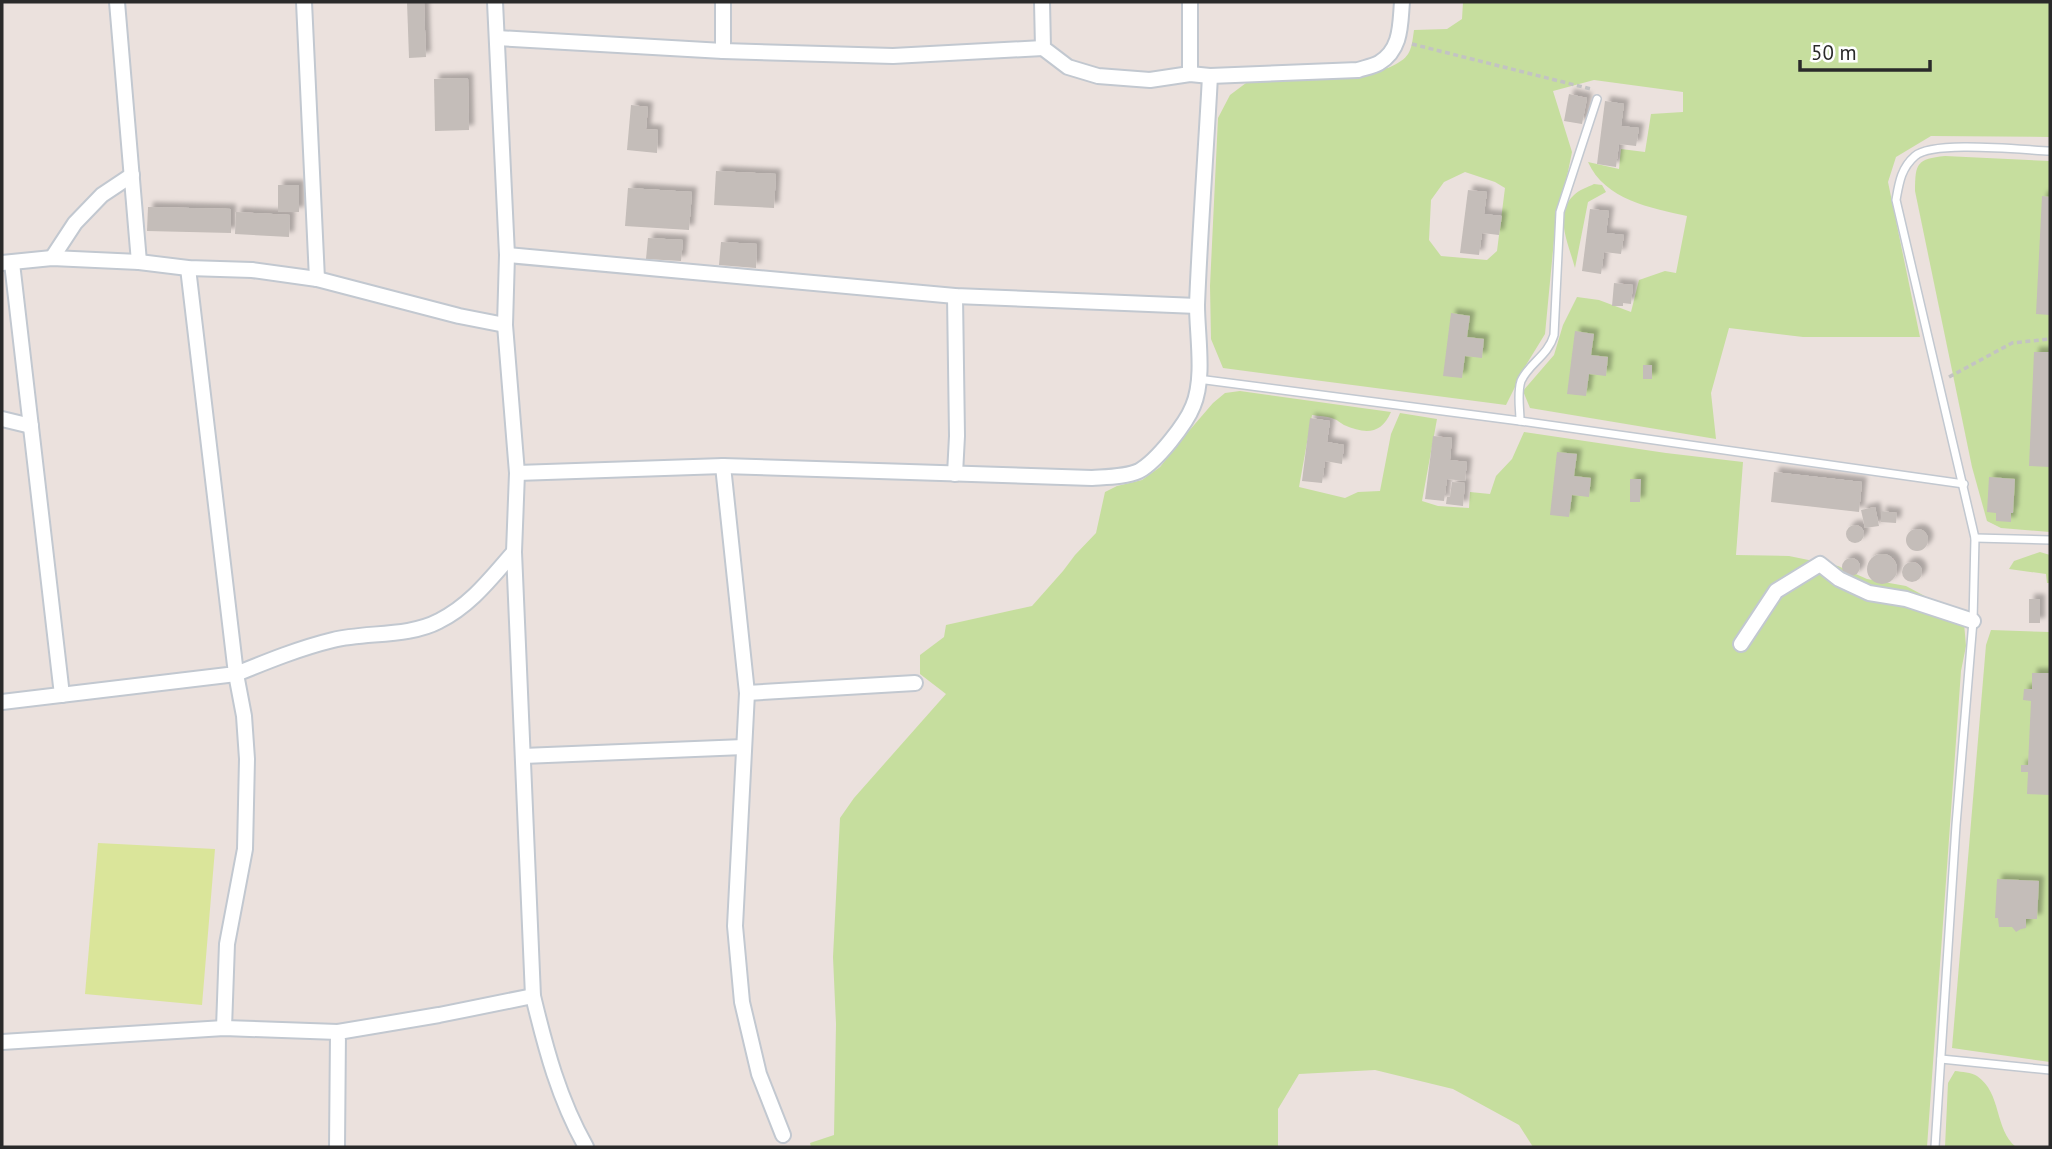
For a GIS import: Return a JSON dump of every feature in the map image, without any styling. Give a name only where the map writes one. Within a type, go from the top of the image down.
[{"type":"street","points":[[117,2],[139,262]]},
{"type":"street","points":[[304,2],[317,279]]},
{"type":"street","points":[[495,2],[507,255],[505,325],[517,473],[514,552],[533,996],[549,1061],[570,1119],[586,1147]]},
{"type":"street","points":[[723,2],[723,51]]},
{"type":"street","points":[[1042,2],[1043,48]]},
{"type":"street","points":[[1190,2],[1190,74]]},
{"type":"street","points":[[497,38],[723,51],[893,56],[1043,48],[1068,67],[1098,76],[1150,80],[1190,74],[1210,76],[1358,70],[1379,63],[1399,40],[1402,2]]},
{"type":"street","points":[[517,473],[723,466],[1092,478],[1139,471],[1161,452],[1179,431],[1194,405],[1198,379],[1197,306],[1210,76]]},
{"type":"street","points":[[52,258],[75,223],[102,195],[132,174]]},
{"type":"street","points":[[507,255],[955,296],[1197,306]]},
{"type":"street","points":[[62,695],[31,425],[7,263],[52,258],[252,270],[317,279],[458,316],[505,325]]},
{"type":"street","points":[[188,268],[236,674],[244,716],[247,759],[245,849],[227,944],[223,1028]]},
{"type":"street","points":[[954,474],[957,436],[955,296]]},
{"type":"street","points":[[2,419],[31,425]]},
{"type":"street","points":[[723,466],[747,693],[736,926],[743,1002],[759,1074],[783,1135]]},
{"type":"street","points":[[2,702],[236,674],[277,657],[334,639],[413,629],[437,623],[472,600],[514,552]]},
{"type":"street","points":[[1741,644],[1776,591],[1820,564],[1839,579],[1869,593],[1906,599],[1973,621]]},
{"type":"street","points":[[747,693],[915,683]]},
{"type":"street","points":[[523,756],[744,747]]},
{"type":"street","points":[[2,1042],[223,1028],[338,1032],[533,996]]},
{"type":"street","points":[[337,1147],[338,1032]]},
{"type":"lane","points":[[1520,421],[1522,379],[1546,352],[1554,335],[1560,212],[1597,99]]},
{"type":"lane","points":[[1935,1147],[1956,825],[1973,621],[1975,538],[1896,200],[1901,172],[1916,154],[1950,146],[2050,151]]},
{"type":"lane","points":[[1198,379],[1520,421],[1964,484]]},
{"type":"lane","points":[[1975,538],[2050,540]]},
{"type":"lane","points":[[1941,1059],[2050,1070]]},
{"type":"path","points":[[1399,40],[1594,90],[1597,99]]},
{"type":"path","points":[[1939,382],[2012,343],[2050,339]]},
{"type":"green space","points":[[1463,2],[2050,2],[2050,137],[1931,136],[1896,157],[1888,182],[1920,337],[1803,337],[1729,328],[1711,393],[1716,439],[1530,408],[1523,391],[1554,355],[1563,325],[1577,297],[1599,300],[1631,312],[1639,280],[1665,271],[1676,273],[1687,216],[1659,210],[1617,194],[1596,175],[1588,162],[1619,169],[1621,149],[1645,152],[1651,114],[1683,112],[1683,92],[1594,80],[1553,91],[1572,152],[1554,240],[1545,334],[1506,405],[1223,368],[1211,339],[1210,286],[1218,118],[1230,95],[1246,83],[1388,68],[1408,54],[1414,30],[1447,29],[1462,19]],"holes":[[[1465,172],[1505,188],[1497,251],[1487,260],[1441,256],[1429,240],[1431,200],[1444,182]]]},
{"type":"green space","points":[[1945,156],[2050,161],[2050,532],[2001,528],[1987,521],[1972,467],[1915,191],[1919,164],[1928,159]]},
{"type":"green space","points":[[1594,184],[1602,185],[1606,192],[1588,202],[1575,268],[1564,230],[1564,211],[1574,195]]},
{"type":"green space","points":[[1240,391],[1391,412],[1382,425],[1372,431],[1352,428],[1332,418],[1312,415],[1299,487],[1345,498],[1358,492],[1380,491],[1391,434],[1400,413],[1437,419],[1422,501],[1438,506],[1469,508],[1470,492],[1490,494],[1496,476],[1512,459],[1524,432],[1743,462],[1736,555],[1789,556],[1838,566],[1867,579],[1906,586],[1934,601],[1964,623],[1966,646],[1961,671],[1927,1147],[1533,1147],[1519,1125],[1453,1089],[1375,1070],[1299,1074],[1278,1109],[1278,1147],[811,1147],[810,1143],[834,1135],[836,1024],[833,957],[840,818],[854,798],[946,694],[920,674],[920,655],[944,637],[946,625],[1032,606],[1096,533],[1105,492],[1142,480],[1160,467],[1213,403],[1225,393]]},
{"type":"green space","points":[[2040,552],[2050,555],[2050,583],[2047,583],[2046,574],[2009,569],[2014,561]]},
{"type":"green space","points":[[1991,630],[2050,632],[2050,1062],[1952,1048],[1986,645]]},
{"type":"green space","points":[[98,843],[215,849],[202,1005],[85,994]]},
{"type":"green space","points":[[1955,1071],[1975,1075],[1985,1083],[1995,1101],[2004,1131],[2016,1147],[1945,1147],[1948,1083]]},
{"type":"building","points":[[407,2],[424,2],[426,57],[409,58]]},
{"type":"building","points":[[468,78],[469,130],[435,131],[434,79]]},
{"type":"building","points":[[1569,94],[1587,98],[1582,124],[1564,121]]},
{"type":"building","points":[[1605,101],[1624,104],[1621,126],[1639,128],[1636,146],[1619,144],[1616,167],[1597,164]]},
{"type":"building","points":[[631,105],[648,107],[646,129],[658,130],[657,153],[627,150]]},
{"type":"building","points":[[716,171],[776,174],[774,208],[714,205]]},
{"type":"building","points":[[278,185],[299,185],[299,212],[278,212]]},
{"type":"building","points":[[628,188],[692,192],[689,230],[625,226]]},
{"type":"building","points":[[1468,190],[1487,192],[1484,214],[1502,216],[1499,235],[1482,233],[1479,255],[1460,253]]},
{"type":"building","points":[[2042,196],[2050,197],[2050,315],[2036,314]]},
{"type":"building","points":[[148,207],[231,209],[231,233],[147,231]]},
{"type":"building","points":[[1590,209],[1609,211],[1606,233],[1624,235],[1621,254],[1604,252],[1601,274],[1582,271]]},
{"type":"building","points":[[236,212],[290,215],[289,237],[235,234]]},
{"type":"building","points":[[648,238],[683,240],[681,261],[646,259]]},
{"type":"building","points":[[721,242],[757,244],[756,268],[719,265]]},
{"type":"building","points":[[1614,283],[1633,285],[1631,304],[1612,306]]},
{"type":"building","points":[[1451,313],[1470,316],[1467,337],[1484,339],[1482,358],[1465,356],[1462,378],[1443,376]]},
{"type":"building","points":[[1575,331],[1594,334],[1591,355],[1608,357],[1606,376],[1589,374],[1586,396],[1567,394]]},
{"type":"building","points":[[2034,352],[2050,352],[2050,467],[2029,466]]},
{"type":"building","points":[[1643,365],[1652,365],[1652,379],[1643,379]]},
{"type":"building","points":[[1310,418],[1330,421],[1327,442],[1344,445],[1342,464],[1325,461],[1322,483],[1302,481]]},
{"type":"building","points":[[1433,436],[1452,438],[1450,460],[1467,462],[1465,481],[1447,479],[1444,501],[1425,499]]},
{"type":"building","points":[[1557,452],[1577,454],[1574,476],[1591,478],[1589,497],[1572,495],[1569,517],[1550,515]]},
{"type":"building","points":[[1774,472],[1862,482],[1859,512],[1771,502]]},
{"type":"building","points":[[1989,477],[2015,479],[2011,522],[1996,521],[1996,513],[1987,512]]},
{"type":"building","points":[[1630,479],[1641,479],[1640,502],[1630,502]]},
{"type":"building","points":[[1452,482],[1465,483],[1463,506],[1446,504]]},
{"type":"building","points":[[1875,507],[1879,526],[1865,528],[1861,510]]},
{"type":"building","points":[[1881,511],[1897,513],[1896,523],[1881,522]]},
{"type":"building","points":[[1855,525],[1861,528],[1864,534],[1861,540],[1855,543],[1849,540],[1846,534],[1849,528]]},
{"type":"building","points":[[1917,529],[1925,532],[1928,540],[1925,548],[1917,551],[1909,548],[1906,540],[1909,532]]},
{"type":"building","points":[[1882,554],[1893,558],[1897,569],[1893,580],[1882,584],[1871,580],[1867,569],[1871,558]]},
{"type":"building","points":[[1851,558],[1859,563],[1860,567],[1855,575],[1851,576],[1843,571],[1842,567],[1847,559]]},
{"type":"building","points":[[1912,562],[1919,565],[1922,572],[1919,579],[1912,582],[1905,579],[1902,572],[1905,565]]},
{"type":"building","points":[[2029,599],[2040,599],[2040,623],[2029,623]]},
{"type":"building","points":[[2032,673],[2050,673],[2050,795],[2027,794],[2028,772],[2021,772],[2021,765],[2028,765],[2031,701],[2023,700],[2024,689],[2032,689]]},
{"type":"building","points":[[1997,879],[2039,881],[2037,919],[2026,919],[2026,928],[2016,932],[2012,927],[1999,927],[1998,918],[1995,918]]}]
